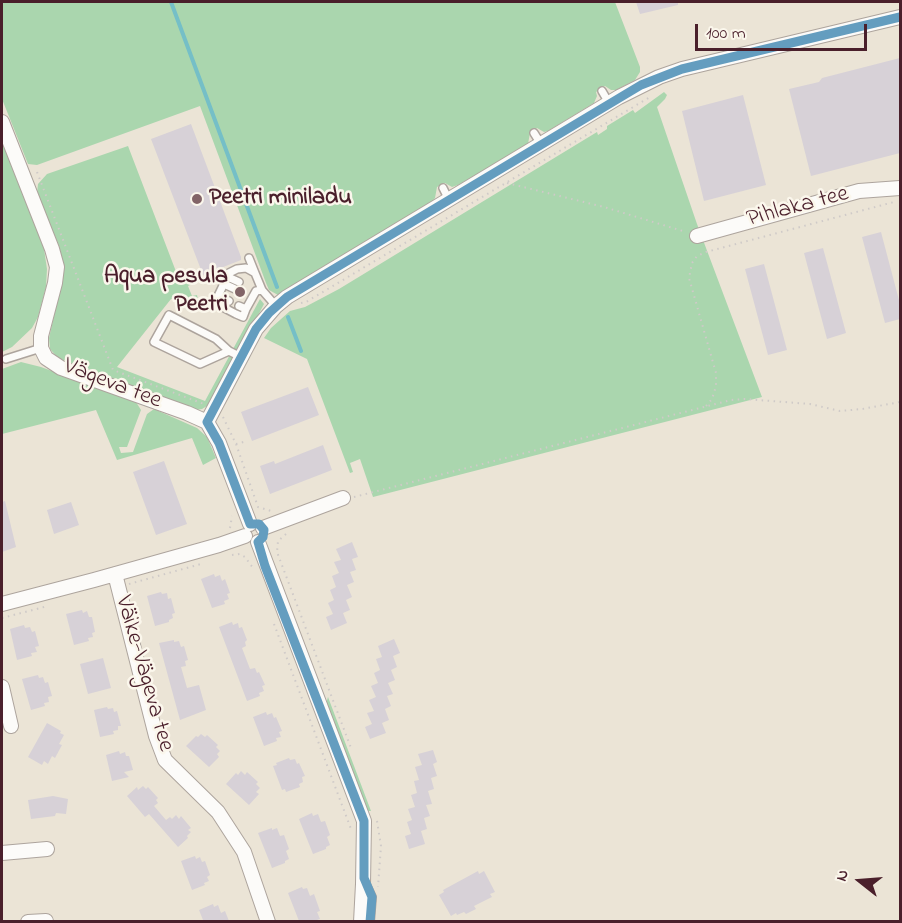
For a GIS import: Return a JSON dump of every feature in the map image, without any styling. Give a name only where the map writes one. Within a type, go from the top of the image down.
[{"type":"street","points":[[361,921],[364,821],[254,532],[247,496],[207,422],[235,354],[276,306],[446,194],[605,97],[682,69],[900,17]]},
{"type":"street","name":"Vägeva tee","points":[[2,122],[45,228],[57,267],[41,336],[41,348],[46,358],[61,368],[188,413],[207,422]]},
{"type":"street","name":"Pihlaka tee","points":[[697,236],[858,191],[900,188]]},
{"type":"street","points":[[2,604],[219,545],[342,498]]},
{"type":"street","name":"Väike-Vägeva tee","points":[[115,574],[156,736],[165,760],[218,812],[225,822],[244,852],[268,921]]},
{"type":"street","points":[[2,687],[11,726]]},
{"type":"street","points":[[2,853],[47,849]]},
{"type":"street","points":[[28,921],[46,921]]},
{"type":"lane","points":[[249,258],[255,273],[253,292],[243,308],[243,317],[215,303],[229,273],[246,268],[255,273]]},
{"type":"lane","points":[[226,280],[237,286]]},
{"type":"lane","points":[[253,292],[276,306]]},
{"type":"lane","points":[[218,296],[229,301]]},
{"type":"lane","points":[[169,315],[216,339],[235,354],[200,364],[154,342],[169,315]]},
{"type":"lane","points":[[6,359],[41,348]]},
{"type":"lane","points":[[364,878],[372,897],[370,921]]},
{"type":"path","points":[[293,305],[306,302],[657,93]]},
{"type":"path","points":[[507,183],[604,207],[697,236]]},
{"type":"path","points":[[706,406],[712,399],[716,386],[716,372],[689,278],[692,263],[697,256],[900,200]]},
{"type":"path","points":[[342,498],[393,488],[706,406],[745,399],[810,404],[840,411],[862,410],[900,402]]},
{"type":"path","points":[[236,444],[247,441]]},
{"type":"path","points":[[227,530],[232,524],[233,517],[230,502],[247,496]]},
{"type":"path","points":[[219,545],[223,557],[240,554],[248,560],[254,570]]},
{"type":"path","points":[[275,625],[352,834]]},
{"type":"green space","points":[[2,2],[615,2],[640,72],[635,80],[616,90],[605,86],[596,92],[594,103],[548,131],[544,132],[537,128],[530,133],[528,144],[524,148],[458,185],[452,187],[445,183],[437,187],[435,198],[431,203],[278,295],[269,290],[266,283],[200,106],[37,165],[28,164],[2,99]]},
{"type":"green space","points":[[664,92],[667,95],[657,107],[697,224],[762,397],[373,497],[360,459],[350,463],[353,472],[350,473],[307,359],[264,338],[271,328],[290,311],[305,307],[339,289],[597,132],[598,135],[607,129],[607,126],[633,110],[635,113]]},
{"type":"green space","points":[[2,138],[44,249],[47,269],[46,287],[38,317],[32,328],[12,347],[2,352]]},
{"type":"green space","points":[[128,146],[180,282],[188,280],[192,284],[188,286],[192,296],[197,295],[199,304],[171,299],[117,367],[205,401],[260,299],[264,304],[212,403],[202,409],[196,410],[58,358],[50,349],[49,338],[61,285],[62,268],[59,246],[37,193],[38,184],[47,174]]},
{"type":"green space","points":[[21,362],[41,367],[136,402],[141,410],[127,447],[119,447],[121,453],[133,452],[147,414],[154,409],[197,428],[207,437],[216,458],[203,465],[192,438],[117,460],[96,410],[2,434],[2,369]]},
{"type":"green space","points":[[328,697],[371,811],[367,811],[326,704]]},
{"type":"building","points":[[636,2],[678,2],[678,5],[640,14]]},
{"type":"building","points":[[900,58],[900,153],[811,176],[789,89]]},
{"type":"building","points":[[743,95],[766,185],[704,201],[682,111]]},
{"type":"building","name":"Peetri miniladu","points":[[191,124],[241,257],[241,260],[203,275],[151,139]]},
{"type":"building","points":[[881,232],[900,304],[900,319],[885,323],[862,237]]},
{"type":"building","points":[[823,248],[846,333],[827,339],[804,253]]},
{"type":"building","points":[[764,264],[787,350],[768,355],[745,269]]},
{"type":"building","points":[[308,387],[319,415],[252,441],[241,412]]},
{"type":"building","points":[[323,445],[332,470],[270,494],[260,466],[274,461],[275,464]]},
{"type":"building","points":[[164,461],[187,524],[156,535],[133,472]]},
{"type":"building","points":[[5,501],[16,547],[2,552],[2,502]]},
{"type":"building","points":[[71,502],[79,525],[54,534],[47,510]]},
{"type":"building","points":[[352,542],[358,557],[352,559],[356,570],[350,572],[354,582],[347,585],[352,597],[346,600],[350,610],[343,613],[347,623],[331,630],[326,617],[333,614],[328,603],[334,600],[330,590],[336,587],[332,576],[339,573],[334,562],[341,560],[336,549]]},
{"type":"building","points":[[214,574],[215,577],[220,575],[222,581],[225,579],[230,593],[227,594],[229,599],[224,601],[225,604],[212,608],[201,579]]},
{"type":"building","points":[[161,592],[162,594],[167,593],[168,599],[171,598],[175,613],[172,614],[173,618],[169,622],[155,626],[147,596]]},
{"type":"building","points":[[82,610],[83,613],[87,611],[89,617],[92,617],[95,632],[92,633],[93,637],[88,638],[89,641],[74,645],[66,614]]},
{"type":"building","points":[[232,622],[233,625],[238,623],[239,628],[242,627],[247,640],[246,646],[242,648],[250,669],[255,668],[257,673],[259,672],[265,685],[262,686],[264,691],[259,693],[260,696],[247,701],[219,627]]},
{"type":"building","points":[[24,625],[25,628],[30,627],[32,632],[35,631],[39,646],[35,647],[37,652],[31,653],[32,656],[17,660],[10,629]]},
{"type":"building","points":[[394,639],[400,653],[393,656],[397,667],[391,670],[395,680],[388,683],[393,694],[387,696],[391,706],[385,709],[389,720],[382,723],[386,733],[370,739],[365,727],[372,724],[367,713],[374,711],[369,700],[376,697],[371,686],[378,683],[374,673],[380,670],[376,659],[382,657],[378,646]]},
{"type":"building","points":[[174,640],[174,642],[179,641],[181,647],[184,646],[188,660],[185,661],[186,666],[181,667],[187,688],[199,685],[206,710],[180,720],[159,643]]},
{"type":"building","points":[[103,658],[111,688],[88,694],[80,664]]},
{"type":"building","points":[[38,675],[39,678],[43,677],[45,683],[48,682],[52,696],[48,697],[49,702],[44,703],[45,706],[31,710],[22,679]]},
{"type":"building","points":[[107,707],[108,709],[113,708],[114,712],[117,711],[121,726],[118,726],[118,730],[113,731],[114,734],[100,737],[94,710]]},
{"type":"building","points":[[266,712],[267,715],[272,713],[274,718],[276,717],[282,731],[279,732],[281,737],[276,738],[277,741],[264,746],[253,717]]},
{"type":"building","points":[[47,723],[64,735],[55,758],[52,756],[48,764],[44,761],[42,765],[28,757]]},
{"type":"building","points":[[201,734],[205,737],[207,735],[218,745],[216,747],[220,751],[217,754],[219,757],[209,767],[186,746]]},
{"type":"building","points":[[433,750],[437,762],[433,764],[437,776],[431,778],[434,789],[428,791],[432,804],[426,805],[430,816],[424,818],[427,829],[421,831],[425,844],[409,849],[405,836],[411,834],[407,822],[412,820],[408,809],[415,807],[411,795],[417,793],[414,781],[419,780],[415,767],[422,765],[418,754]]},
{"type":"building","points":[[119,751],[120,754],[125,752],[126,756],[129,756],[133,770],[124,772],[129,777],[112,781],[106,755]]},
{"type":"building","points":[[289,758],[299,763],[305,776],[302,777],[303,782],[299,784],[300,787],[286,792],[285,789],[282,790],[273,766]]},
{"type":"building","points":[[241,771],[245,775],[247,772],[258,782],[256,784],[260,788],[256,792],[259,794],[249,805],[226,784]]},
{"type":"building","points":[[143,786],[146,789],[148,787],[158,798],[156,800],[158,803],[154,806],[166,820],[176,815],[179,819],[181,816],[191,828],[188,830],[191,832],[188,838],[178,847],[149,814],[145,817],[127,796],[137,787],[138,790]]},
{"type":"building","points":[[53,796],[68,799],[66,814],[56,813],[55,816],[31,819],[28,800]]},
{"type":"building","points":[[312,813],[313,816],[318,814],[321,822],[325,821],[330,835],[327,837],[330,845],[313,854],[299,819]]},
{"type":"building","points":[[272,828],[272,830],[277,828],[280,836],[284,835],[289,849],[286,851],[289,859],[272,868],[258,833]]},
{"type":"building","points":[[195,856],[196,859],[200,857],[202,862],[205,861],[210,875],[205,885],[192,890],[181,861]]},
{"type":"building","points":[[478,871],[479,874],[484,871],[495,892],[490,894],[492,897],[474,906],[476,909],[466,914],[464,912],[457,915],[456,913],[451,916],[439,895],[444,892],[443,890]]},
{"type":"building","points":[[302,887],[307,888],[310,896],[314,894],[320,911],[317,912],[320,919],[299,921],[288,893]]},
{"type":"building","points":[[213,904],[214,907],[218,905],[221,913],[225,911],[229,921],[200,921],[203,920],[199,910]]},
{"type":"waterway","points":[[171,2],[277,287]]},
{"type":"waterway","points":[[288,317],[301,351]]},
{"type":"transit line","points":[[370,922],[372,897],[364,878],[364,821],[265,566],[258,542],[263,537],[264,530],[259,524],[250,524],[219,443],[207,422],[256,329],[287,297],[641,85],[682,69],[900,17]]},
{"type":"place","name":"Peetri miniladu","points":[[197,199]]},
{"type":"place","name":"Aqua pesula Peetri","points":[[240,292]]}]
